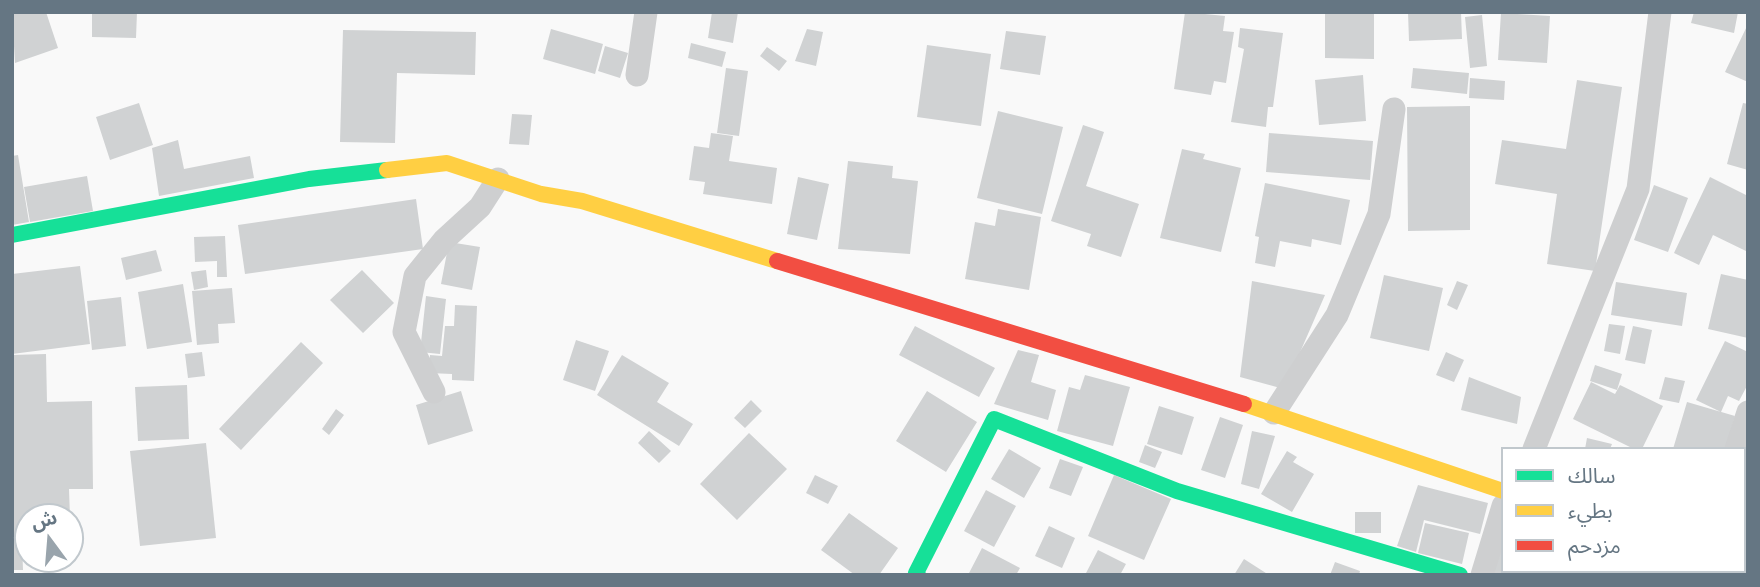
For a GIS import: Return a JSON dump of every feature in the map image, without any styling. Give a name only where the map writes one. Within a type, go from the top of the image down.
[{"type":"main road","points":[[12,235],[309,179],[447,163],[541,194],[582,201],[1273,413],[1501,490]]},
{"type":"main road","points":[[918,575],[916,573],[994,419],[1177,491],[1460,575]]},
{"type":"street","points":[[637,75],[646,12]]},
{"type":"street","points":[[1535,447],[1638,189],[1660,12]]},
{"type":"street","points":[[1273,413],[1336,316],[1379,214],[1394,109]]},
{"type":"street","points":[[434,392],[404,332],[415,276],[444,240],[480,207],[498,179]]},
{"type":"street","points":[[1736,447],[1748,412]]},
{"type":"street","points":[[1482,575],[1501,513]]},
{"type":"building","points":[[12,12],[46,12],[58,48],[15,63]]},
{"type":"building","points":[[92,12],[137,12],[136,38],[92,37]]},
{"type":"building","points":[[712,12],[738,12],[733,43],[708,38]]},
{"type":"building","points":[[1185,12],[1225,16],[1223,31],[1234,32],[1226,83],[1214,81],[1211,95],[1174,89]]},
{"type":"building","points":[[1325,12],[1374,13],[1374,59],[1325,58]]},
{"type":"building","points":[[1408,12],[1461,12],[1462,39],[1409,41]]},
{"type":"building","points":[[1694,12],[1738,12],[1734,33],[1691,23]]},
{"type":"building","points":[[1501,13],[1550,16],[1547,63],[1498,60]]},
{"type":"building","points":[[1482,15],[1487,66],[1470,68],[1465,17]]},
{"type":"building","points":[[1748,24],[1748,82],[1725,72]]},
{"type":"building","points":[[1240,28],[1283,33],[1273,107],[1268,107],[1266,127],[1231,122],[1244,49],[1238,47]]},
{"type":"building","points":[[551,29],[603,44],[595,74],[543,59]]},
{"type":"building","points":[[807,29],[823,32],[816,66],[795,61]]},
{"type":"building","points":[[343,30],[476,32],[475,75],[397,73],[395,143],[340,142]]},
{"type":"building","points":[[1006,31],[1046,36],[1040,75],[1000,69]]},
{"type":"building","points":[[691,43],[726,52],[722,67],[688,58]]},
{"type":"building","points":[[927,45],[991,54],[981,126],[917,117]]},
{"type":"building","points":[[605,46],[628,53],[620,78],[598,71]]},
{"type":"building","points":[[767,47],[787,61],[779,71],[760,56]]},
{"type":"building","points":[[726,68],[748,71],[739,136],[717,133]]},
{"type":"building","points":[[1413,68],[1469,73],[1467,94],[1411,88]]},
{"type":"building","points":[[1363,75],[1366,121],[1319,125],[1315,80]]},
{"type":"building","points":[[1470,78],[1505,81],[1504,100],[1469,98]]},
{"type":"building","points":[[1577,80],[1622,87],[1595,271],[1547,264],[1557,194],[1495,184],[1502,140],[1566,149]]},
{"type":"building","points":[[139,103],[153,145],[110,160],[96,117]]},
{"type":"building","points":[[1743,103],[1748,104],[1748,170],[1727,164]]},
{"type":"building","points":[[1470,106],[1470,230],[1408,231],[1407,107]]},
{"type":"building","points":[[998,111],[1063,127],[1042,214],[977,198]]},
{"type":"building","points":[[512,114],[532,115],[529,145],[509,144]]},
{"type":"building","points":[[1083,125],[1104,132],[1086,186],[1139,204],[1121,257],[1087,246],[1091,234],[1051,221]]},
{"type":"building","points":[[711,133],[733,136],[729,161],[777,168],[772,204],[703,194],[705,182],[689,180],[694,146],[709,148]]},
{"type":"building","points":[[1269,133],[1373,141],[1370,180],[1266,172]]},
{"type":"building","points":[[178,140],[184,169],[250,156],[254,178],[159,196],[152,148]]},
{"type":"building","points":[[1182,149],[1205,154],[1203,159],[1241,168],[1221,252],[1160,238]]},
{"type":"building","points":[[18,155],[29,222],[12,225],[12,156]]},
{"type":"building","points":[[848,161],[893,166],[892,178],[918,181],[910,254],[838,249]]},
{"type":"building","points":[[87,176],[93,211],[30,222],[24,187]]},
{"type":"building","points":[[798,177],[829,184],[817,240],[787,234]]},
{"type":"building","points":[[1710,177],[1748,196],[1748,252],[1713,235],[1699,265],[1674,253]]},
{"type":"building","points":[[1265,183],[1350,200],[1341,245],[1312,239],[1311,247],[1280,241],[1275,267],[1255,263],[1259,237],[1255,236]]},
{"type":"building","points":[[1654,185],[1688,198],[1668,252],[1634,240]]},
{"type":"building","points":[[416,199],[423,249],[245,274],[238,225]]},
{"type":"building","points":[[998,209],[1041,217],[1029,290],[965,279],[975,222],[995,226]]},
{"type":"building","points":[[225,236],[227,277],[217,277],[217,261],[195,262],[194,237]]},
{"type":"building","points":[[449,242],[480,247],[472,290],[441,284]]},
{"type":"building","points":[[156,250],[162,271],[126,280],[121,258]]},
{"type":"building","points":[[80,266],[90,344],[12,354],[12,274]]},
{"type":"building","points":[[206,270],[208,287],[194,290],[191,272]]},
{"type":"building","points":[[362,270],[394,303],[363,333],[330,300]]},
{"type":"building","points":[[1721,274],[1748,280],[1748,338],[1708,329]]},
{"type":"building","points":[[1384,275],[1443,288],[1429,351],[1370,338]]},
{"type":"building","points":[[1252,281],[1325,295],[1284,389],[1240,377]]},
{"type":"building","points":[[1457,281],[1468,285],[1457,310],[1447,305]]},
{"type":"building","points":[[1616,282],[1687,293],[1682,326],[1611,315]]},
{"type":"building","points":[[183,284],[192,342],[147,349],[138,292]]},
{"type":"building","points":[[232,288],[235,323],[218,324],[219,343],[197,345],[192,291]]},
{"type":"building","points":[[426,296],[446,299],[440,354],[420,352]]},
{"type":"building","points":[[121,297],[126,346],[92,350],[87,301]]},
{"type":"building","points":[[455,305],[477,306],[474,381],[452,380],[452,374],[429,373],[430,355],[442,356],[445,326],[454,326]]},
{"type":"building","points":[[1609,324],[1625,326],[1620,354],[1604,351]]},
{"type":"building","points":[[915,326],[995,368],[979,397],[899,355]]},
{"type":"building","points":[[1633,326],[1652,330],[1645,364],[1625,360]]},
{"type":"building","points":[[576,340],[609,351],[595,391],[563,380]]},
{"type":"building","points":[[1725,341],[1748,352],[1748,384],[1739,401],[1728,396],[1721,412],[1696,400]]},
{"type":"building","points":[[301,342],[323,363],[241,450],[219,429]]},
{"type":"building","points":[[1018,350],[1039,355],[1031,382],[1056,390],[1048,420],[994,404]]},
{"type":"building","points":[[202,352],[205,376],[188,378],[185,354]]},
{"type":"building","points":[[1446,352],[1464,360],[1454,382],[1436,375]]},
{"type":"building","points":[[46,354],[47,402],[92,401],[93,489],[69,489],[70,503],[14,503],[14,570],[12,570],[12,355]]},
{"type":"building","points":[[622,355],[669,383],[657,402],[693,424],[679,446],[597,395]]},
{"type":"building","points":[[1595,365],[1622,374],[1617,390],[1590,381]]},
{"type":"building","points":[[1085,375],[1130,387],[1113,446],[1057,431],[1069,387],[1080,390]]},
{"type":"building","points":[[1469,377],[1521,397],[1517,424],[1461,410]]},
{"type":"building","points":[[1665,377],[1685,381],[1679,403],[1659,399]]},
{"type":"building","points":[[1591,382],[1615,394],[1620,385],[1663,406],[1643,447],[1630,447],[1573,419]]},
{"type":"building","points":[[187,385],[189,439],[138,441],[135,387]]},
{"type":"building","points":[[461,391],[473,431],[428,445],[416,405]]},
{"type":"building","points":[[927,391],[977,422],[946,472],[896,441]]},
{"type":"building","points":[[751,400],[762,411],[745,428],[734,418]]},
{"type":"building","points":[[1687,402],[1735,416],[1726,447],[1674,447]]},
{"type":"building","points":[[1159,406],[1194,417],[1182,455],[1147,444]]},
{"type":"building","points":[[336,409],[344,415],[329,435],[322,429]]},
{"type":"building","points":[[1220,417],[1243,425],[1225,478],[1201,470]]},
{"type":"building","points":[[649,431],[671,451],[659,463],[638,443]]},
{"type":"building","points":[[1252,431],[1275,436],[1259,489],[1241,484]]},
{"type":"building","points":[[749,433],[787,469],[737,520],[700,484]]},
{"type":"building","points":[[1587,438],[1612,444],[1611,447],[1585,447]]},
{"type":"building","points":[[206,443],[216,538],[140,546],[130,451]]},
{"type":"building","points":[[1145,445],[1162,452],[1155,468],[1139,462]]},
{"type":"building","points":[[1009,449],[1041,468],[1024,498],[991,479]]},
{"type":"building","points":[[1287,451],[1297,457],[1293,462],[1314,474],[1292,512],[1261,494]]},
{"type":"building","points":[[1060,459],[1083,467],[1071,496],[1049,488]]},
{"type":"building","points":[[815,475],[838,486],[828,504],[806,493]]},
{"type":"building","points":[[1114,475],[1171,499],[1144,560],[1088,536]]},
{"type":"building","points":[[1418,485],[1488,503],[1480,534],[1424,520],[1416,552],[1397,546]]},
{"type":"building","points":[[986,490],[1016,506],[994,547],[964,531]]},
{"type":"building","points":[[1355,512],[1381,512],[1381,533],[1355,533]]},
{"type":"building","points":[[849,513],[898,548],[879,575],[855,575],[821,550]]},
{"type":"building","points":[[1425,523],[1469,533],[1462,564],[1418,553]]},
{"type":"building","points":[[1049,526],[1075,538],[1062,568],[1035,556]]},
{"type":"building","points":[[982,548],[1020,568],[1016,575],[968,575]]},
{"type":"building","points":[[1098,550],[1126,564],[1120,575],[1085,575]]},
{"type":"building","points":[[1501,551],[1501,573],[1509,575],[1490,575]]},
{"type":"building","points":[[1244,559],[1269,575],[1234,575]]},
{"type":"building","points":[[1335,562],[1360,571],[1359,575],[1330,575]]},
{"type":"traffic: fast","points":[[12,235],[309,179],[387,170]]},
{"type":"traffic: fast","points":[[918,575],[916,573],[994,419],[1177,491],[1460,575]]},
{"type":"traffic: fast","points":[[1743,573],[1748,575]]},
{"type":"traffic: slow","points":[[387,170],[447,163],[541,194],[582,201],[777,261]]},
{"type":"traffic: slow","points":[[1244,404],[1501,490]]},
{"type":"traffic: jam","points":[[777,261],[1244,404]]}]
